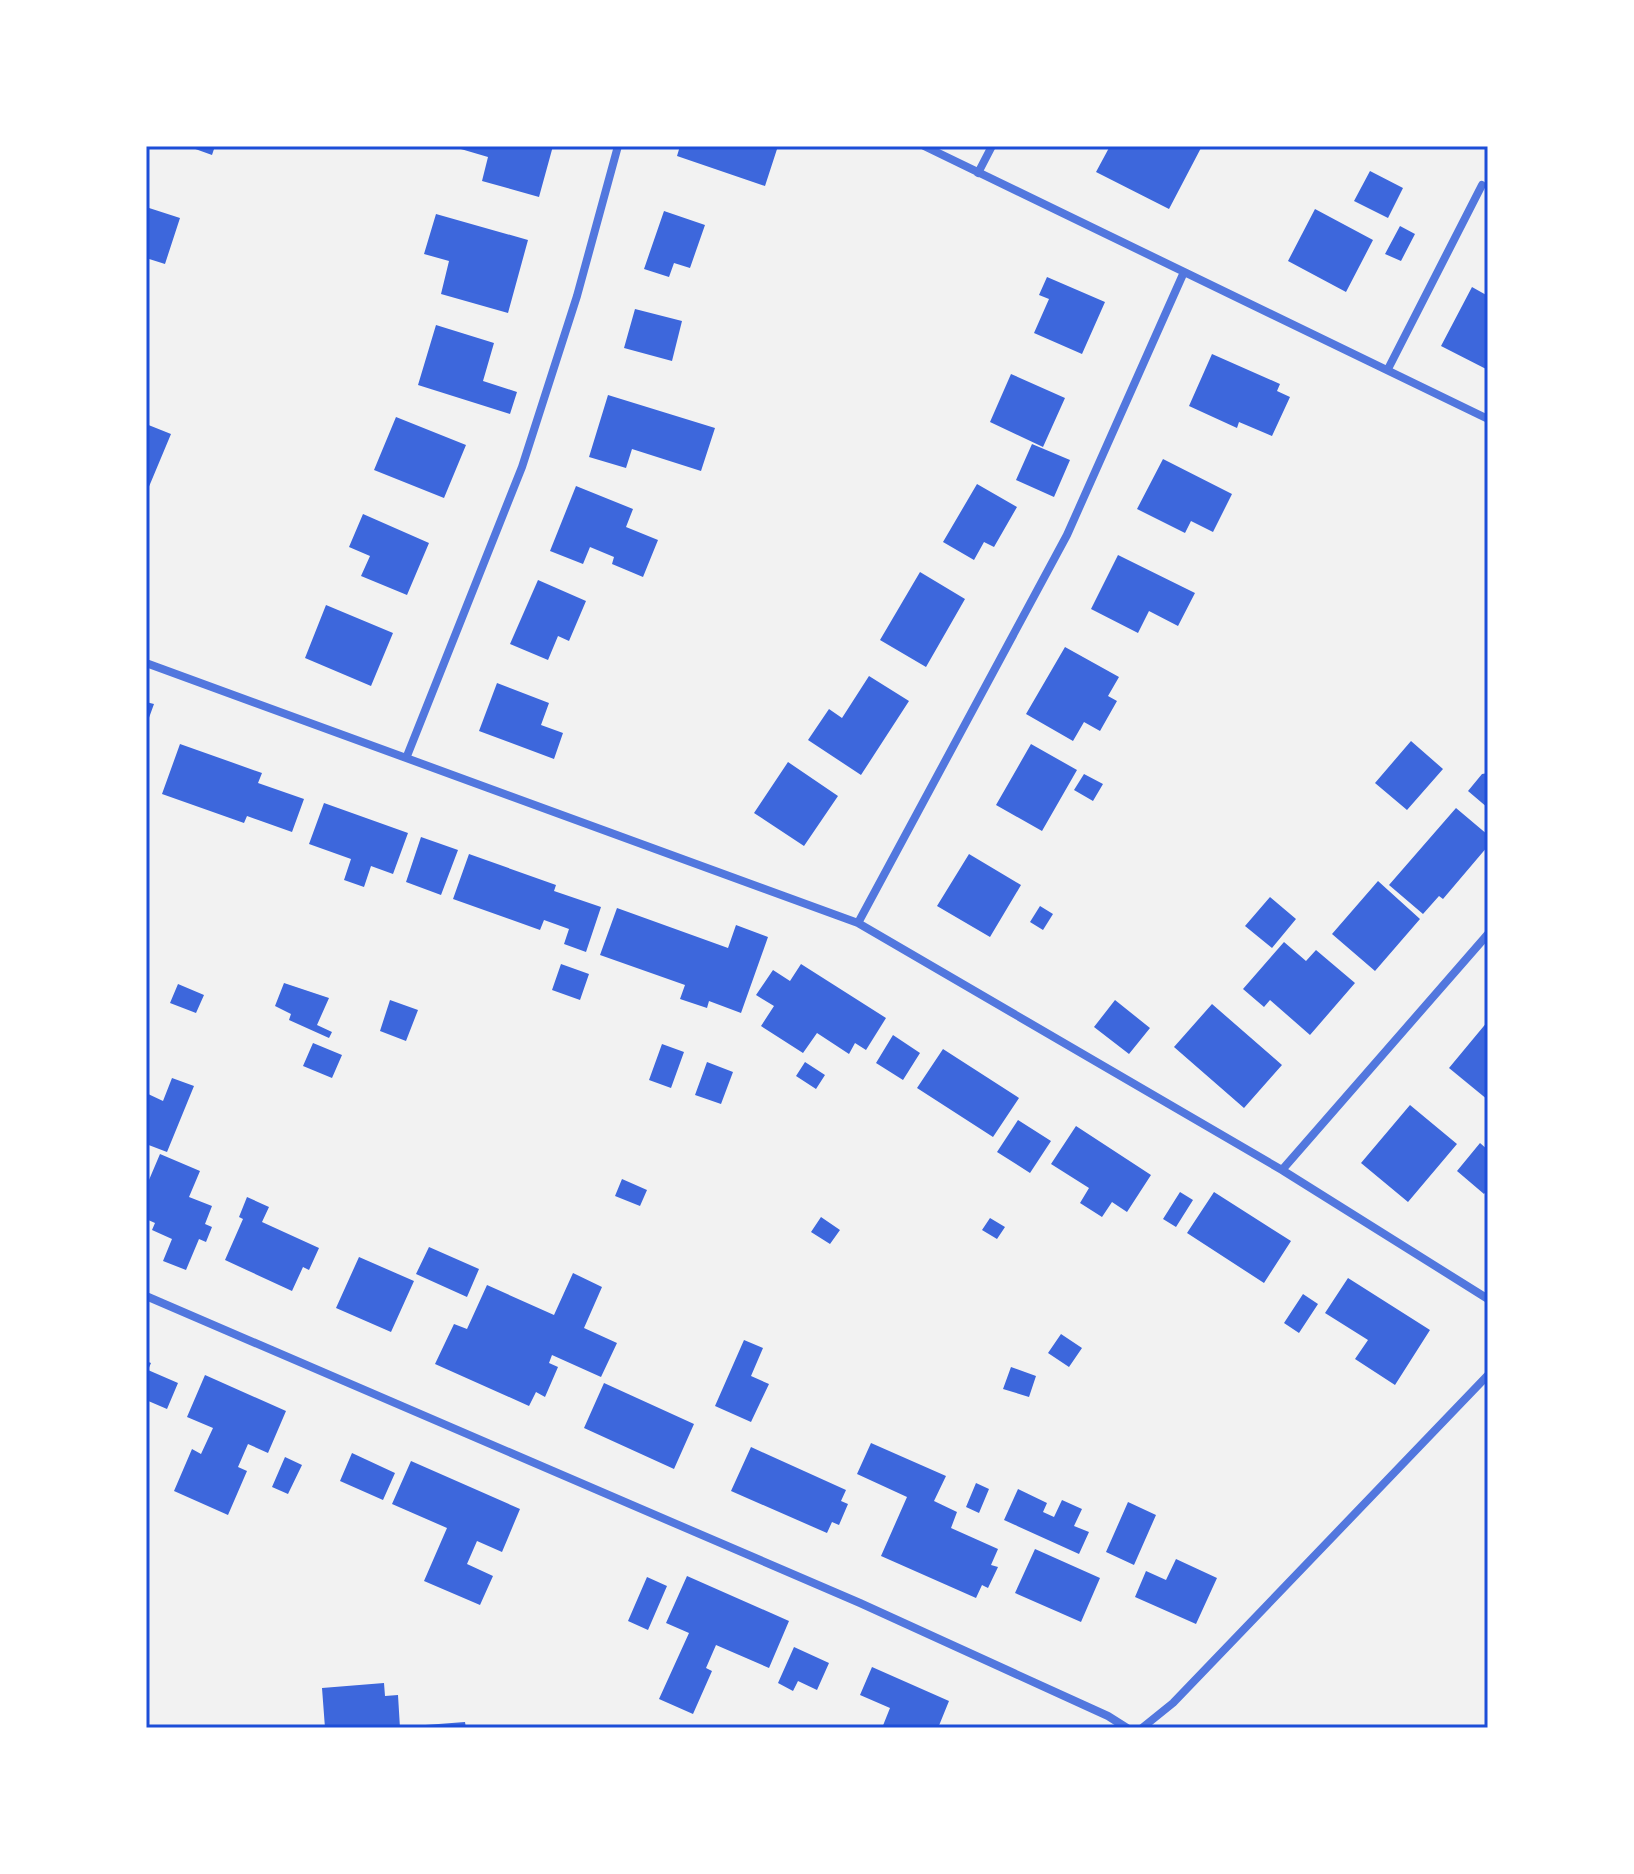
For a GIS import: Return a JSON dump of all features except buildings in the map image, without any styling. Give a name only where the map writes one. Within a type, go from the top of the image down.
[{"type":"street","points":[[407,756],[522,467],[577,296],[618,146]]},
{"type":"street","points":[[924,146],[1488,419]]},
{"type":"street","points":[[978,173],[992,146]]},
{"type":"street","points":[[1388,369],[1482,185]]},
{"type":"street","points":[[858,923],[1067,535],[1184,272]]},
{"type":"street","points":[[146,663],[858,923],[1282,1170],[1488,1299]]},
{"type":"street","points":[[1282,1170],[1488,934]]},
{"type":"street","points":[[146,1296],[860,1603],[1108,1716],[1127,1728]]},
{"type":"street","points":[[1142,1728],[1173,1703],[1488,1375]]}]
